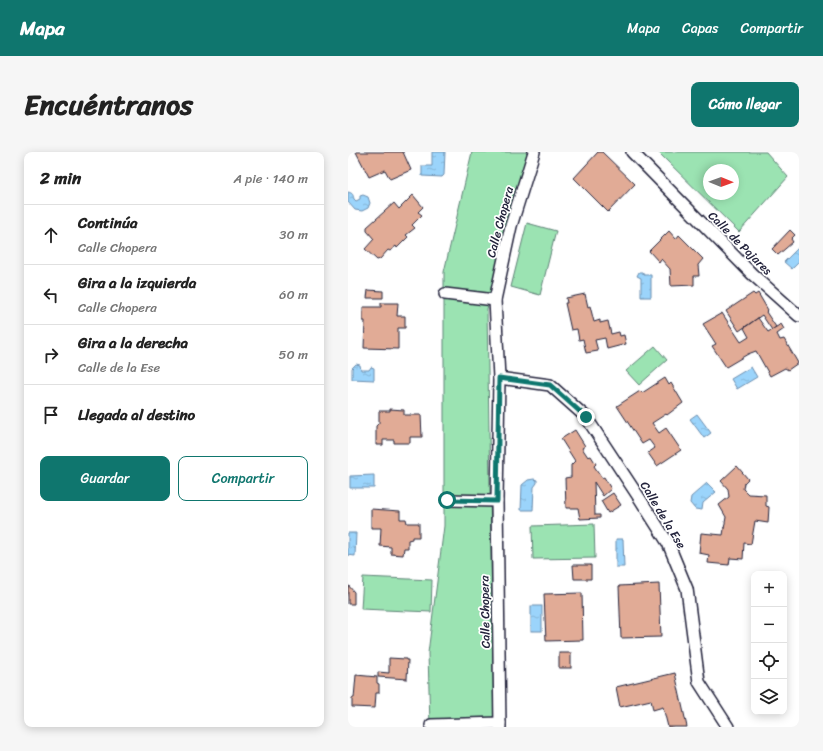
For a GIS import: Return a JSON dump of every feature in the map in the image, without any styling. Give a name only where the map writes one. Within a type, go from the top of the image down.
[{"type":"street","name":"Calle Chopera","points":[[431,725],[500,725],[497,501],[499,378],[495,300],[511,226],[534,152]]},
{"type":"street","name":"Calle de Pajares","points":[[632,152],[752,274],[799,316]]},
{"type":"street","points":[[445,294],[495,300]]},
{"type":"street","name":"Calle de la Ese","points":[[499,378],[550,385],[586,417],[640,499],[668,543],[687,589],[699,682],[728,727]]},
{"type":"street","points":[[447,500],[497,501]]},
{"type":"green space","points":[[472,152],[531,152],[509,218],[487,309],[494,727],[430,727],[428,653],[444,526],[444,272]]},
{"type":"green space","points":[[658,152],[766,152],[788,177],[739,232],[707,200],[739,200],[739,164],[703,164],[703,196]]},
{"type":"green space","points":[[527,223],[556,231],[540,295],[511,287]]},
{"type":"green space","points":[[655,346],[667,360],[639,385],[626,371]]},
{"type":"green space","points":[[594,524],[595,558],[533,559],[532,526]]},
{"type":"green space","points":[[363,577],[432,580],[431,612],[361,609]]},
{"type":"water","points":[[432,152],[445,152],[444,175],[442,177],[422,176],[422,166],[432,166]]},
{"type":"water","points":[[348,192],[353,195],[356,201],[363,195],[368,197],[370,203],[368,208],[362,211],[355,210],[348,202]]},
{"type":"water","points":[[799,247],[799,262],[792,269],[784,262]]},
{"type":"water","points":[[639,272],[642,272],[644,275],[651,275],[651,297],[641,297],[641,278],[637,276]]},
{"type":"water","points":[[356,364],[360,365],[361,370],[369,370],[371,367],[374,368],[374,380],[352,379],[352,368]]},
{"type":"water","points":[[751,367],[757,377],[737,389],[731,379]]},
{"type":"water","points":[[697,414],[711,433],[704,438],[690,419]]},
{"type":"water","points":[[374,475],[374,488],[350,488],[350,476]]},
{"type":"water","points":[[528,480],[537,480],[537,483],[534,487],[533,510],[521,510],[522,485]]},
{"type":"water","points":[[707,483],[716,492],[703,503],[702,510],[695,509],[690,503],[691,497]]},
{"type":"water","points":[[348,533],[356,533],[355,556],[348,555]]},
{"type":"water","points":[[616,539],[623,539],[624,567],[616,567]]},
{"type":"water","points":[[531,606],[542,606],[542,631],[531,631]]},
{"type":"building","points":[[356,152],[403,152],[411,170],[390,179],[385,170],[369,177]]},
{"type":"building","points":[[598,152],[602,152],[635,184],[608,212],[574,178]]},
{"type":"building","points":[[413,195],[423,207],[418,212],[422,215],[412,225],[415,228],[406,235],[408,237],[397,248],[396,246],[390,251],[388,250],[380,259],[377,260],[365,249],[374,239],[367,231],[367,227],[394,203],[399,209]]},
{"type":"building","points":[[790,230],[795,235],[791,239],[793,242],[778,255],[772,249]]},
{"type":"building","points":[[669,231],[676,239],[679,235],[703,259],[698,265],[699,276],[694,276],[694,285],[671,286],[670,269],[661,259],[659,262],[649,251]]},
{"type":"building","points":[[368,290],[383,291],[383,298],[367,298]]},
{"type":"building","points":[[753,293],[755,295],[758,293],[768,310],[766,312],[776,327],[772,330],[762,315],[739,331],[726,311]]},
{"type":"building","points":[[585,294],[594,322],[600,320],[600,323],[608,321],[611,334],[619,332],[620,336],[624,335],[626,344],[607,349],[605,338],[595,340],[598,351],[586,353],[583,339],[579,340],[577,329],[571,330],[565,303],[567,303],[566,298]]},
{"type":"building","points":[[381,303],[398,303],[397,316],[405,316],[405,328],[398,328],[398,349],[364,348],[365,321],[363,321],[363,307],[381,307]]},
{"type":"building","points":[[722,313],[741,342],[749,337],[744,328],[758,318],[768,332],[781,324],[784,329],[777,334],[780,340],[784,339],[798,363],[788,370],[785,368],[770,376],[756,351],[726,367],[712,346],[716,344],[703,324]]},
{"type":"building","points":[[665,378],[669,385],[671,383],[683,403],[667,415],[666,414],[652,423],[659,433],[666,428],[681,450],[657,466],[648,453],[655,448],[649,440],[642,444],[617,406],[640,391],[642,393]]},
{"type":"building","points":[[390,409],[404,410],[404,415],[421,415],[422,437],[410,437],[410,443],[394,443],[394,440],[383,440],[383,445],[376,445],[376,426],[379,423],[379,411],[390,411]]},
{"type":"building","points":[[575,430],[585,446],[582,448],[588,457],[591,456],[596,464],[594,466],[602,478],[604,477],[611,489],[603,496],[594,482],[595,515],[600,515],[600,518],[580,519],[578,508],[566,508],[565,478],[571,477],[571,465],[575,461],[561,439]]},
{"type":"building","points":[[737,466],[748,479],[744,483],[743,489],[748,494],[766,495],[766,506],[769,507],[768,523],[755,521],[751,544],[744,543],[743,559],[730,558],[729,565],[708,563],[709,555],[699,553],[701,533],[723,535],[726,517],[719,505],[729,497],[728,489],[721,481]]},
{"type":"building","points":[[613,493],[621,505],[608,513],[601,501]]},
{"type":"building","points":[[371,509],[400,511],[400,519],[406,519],[407,523],[419,523],[419,537],[412,537],[412,539],[408,540],[408,548],[404,548],[403,555],[391,554],[391,547],[380,546],[381,528],[371,528]]},
{"type":"building","points":[[573,565],[591,565],[591,579],[574,579]]},
{"type":"building","points":[[659,584],[661,637],[621,638],[619,586]]},
{"type":"building","points":[[348,585],[354,592],[354,604],[348,604]]},
{"type":"building","points":[[582,593],[583,640],[546,641],[544,594]]},
{"type":"building","points":[[559,653],[571,653],[571,668],[559,668]]},
{"type":"building","points":[[389,658],[408,660],[407,679],[378,677],[378,672],[389,673]]},
{"type":"building","points":[[675,673],[687,727],[668,727],[663,707],[653,710],[651,700],[620,707],[616,687]]},
{"type":"building","points":[[356,675],[377,677],[379,693],[376,693],[375,708],[352,707]]},
{"type":"route","points":[[447,500],[497,501],[499,378],[550,385],[586,417]]}]
